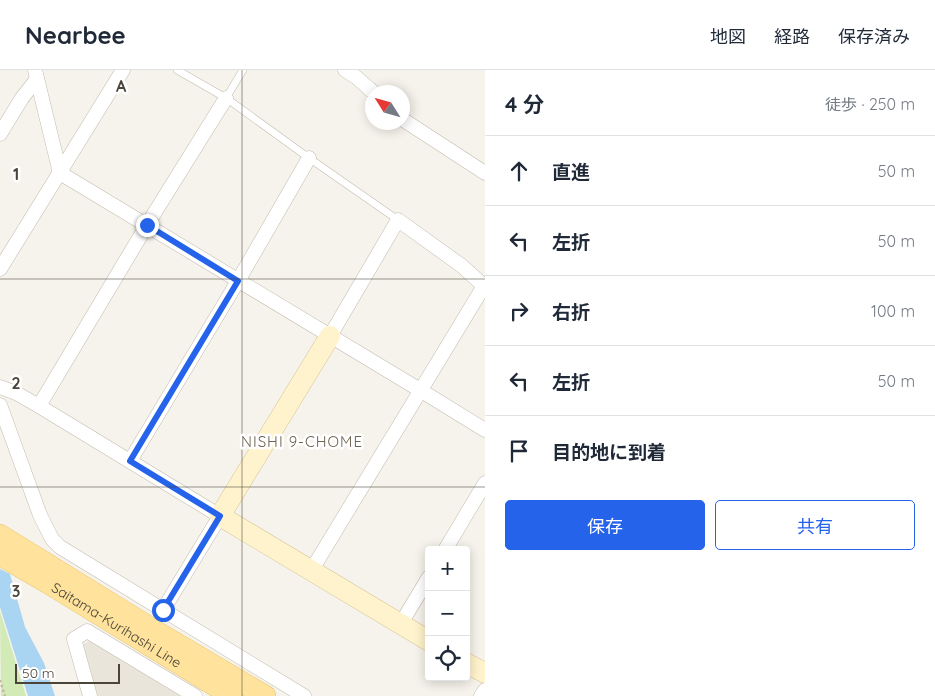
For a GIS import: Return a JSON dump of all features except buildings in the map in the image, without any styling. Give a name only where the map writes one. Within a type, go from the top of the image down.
[{"type":"main road","name":"Saitama-Kurihashi Line","points":[[0,535],[265,696]]},
{"type":"main road","name":"Saitama-Kurihashi Line","points":[[0,555],[232,696]]},
{"type":"street","points":[[0,269],[122,70]]},
{"type":"street","points":[[345,70],[365,85]]},
{"type":"street","points":[[36,74],[60,173],[485,430]]},
{"type":"street","points":[[0,134],[36,74]]},
{"type":"street","points":[[39,406],[147,225],[226,98]]},
{"type":"street","points":[[410,124],[485,173]]},
{"type":"street","points":[[130,461],[309,158]]},
{"type":"street","points":[[163,610],[330,336],[398,220],[462,266],[484,286],[311,571]]},
{"type":"street","points":[[0,387],[16,393],[39,406],[425,639]]},
{"type":"street","points":[[0,405],[40,515],[52,539],[60,547],[304,696]]},
{"type":"street","points":[[447,546],[485,484]]},
{"type":"street","points":[[400,625],[425,584]]},
{"type":"street","points":[[90,696],[74,639],[87,631],[195,696]]},
{"type":"street","points":[[470,665],[485,673]]},
{"type":"street","points":[[481,696],[485,690]]},
{"type":"lane","points":[[177,70],[226,98],[398,220]]},
{"type":"lane","points":[[226,98],[243,70]]},
{"type":"path","points":[[0,680],[5,696]]},
{"type":"shaded area","points":[[90,641],[182,696],[82,696],[71,649]]},
{"type":"green space","points":[[0,611],[26,696],[1,696]]},
{"type":"water","points":[[0,569],[10,574],[25,627],[44,663],[55,696],[28,696],[0,607]]},
{"type":"district","name":"NISHI 9-CHOME","points":[[302,441]]},
{"type":"route","points":[[147,225],[238,281],[130,461],[220,516],[163,610]]}]
